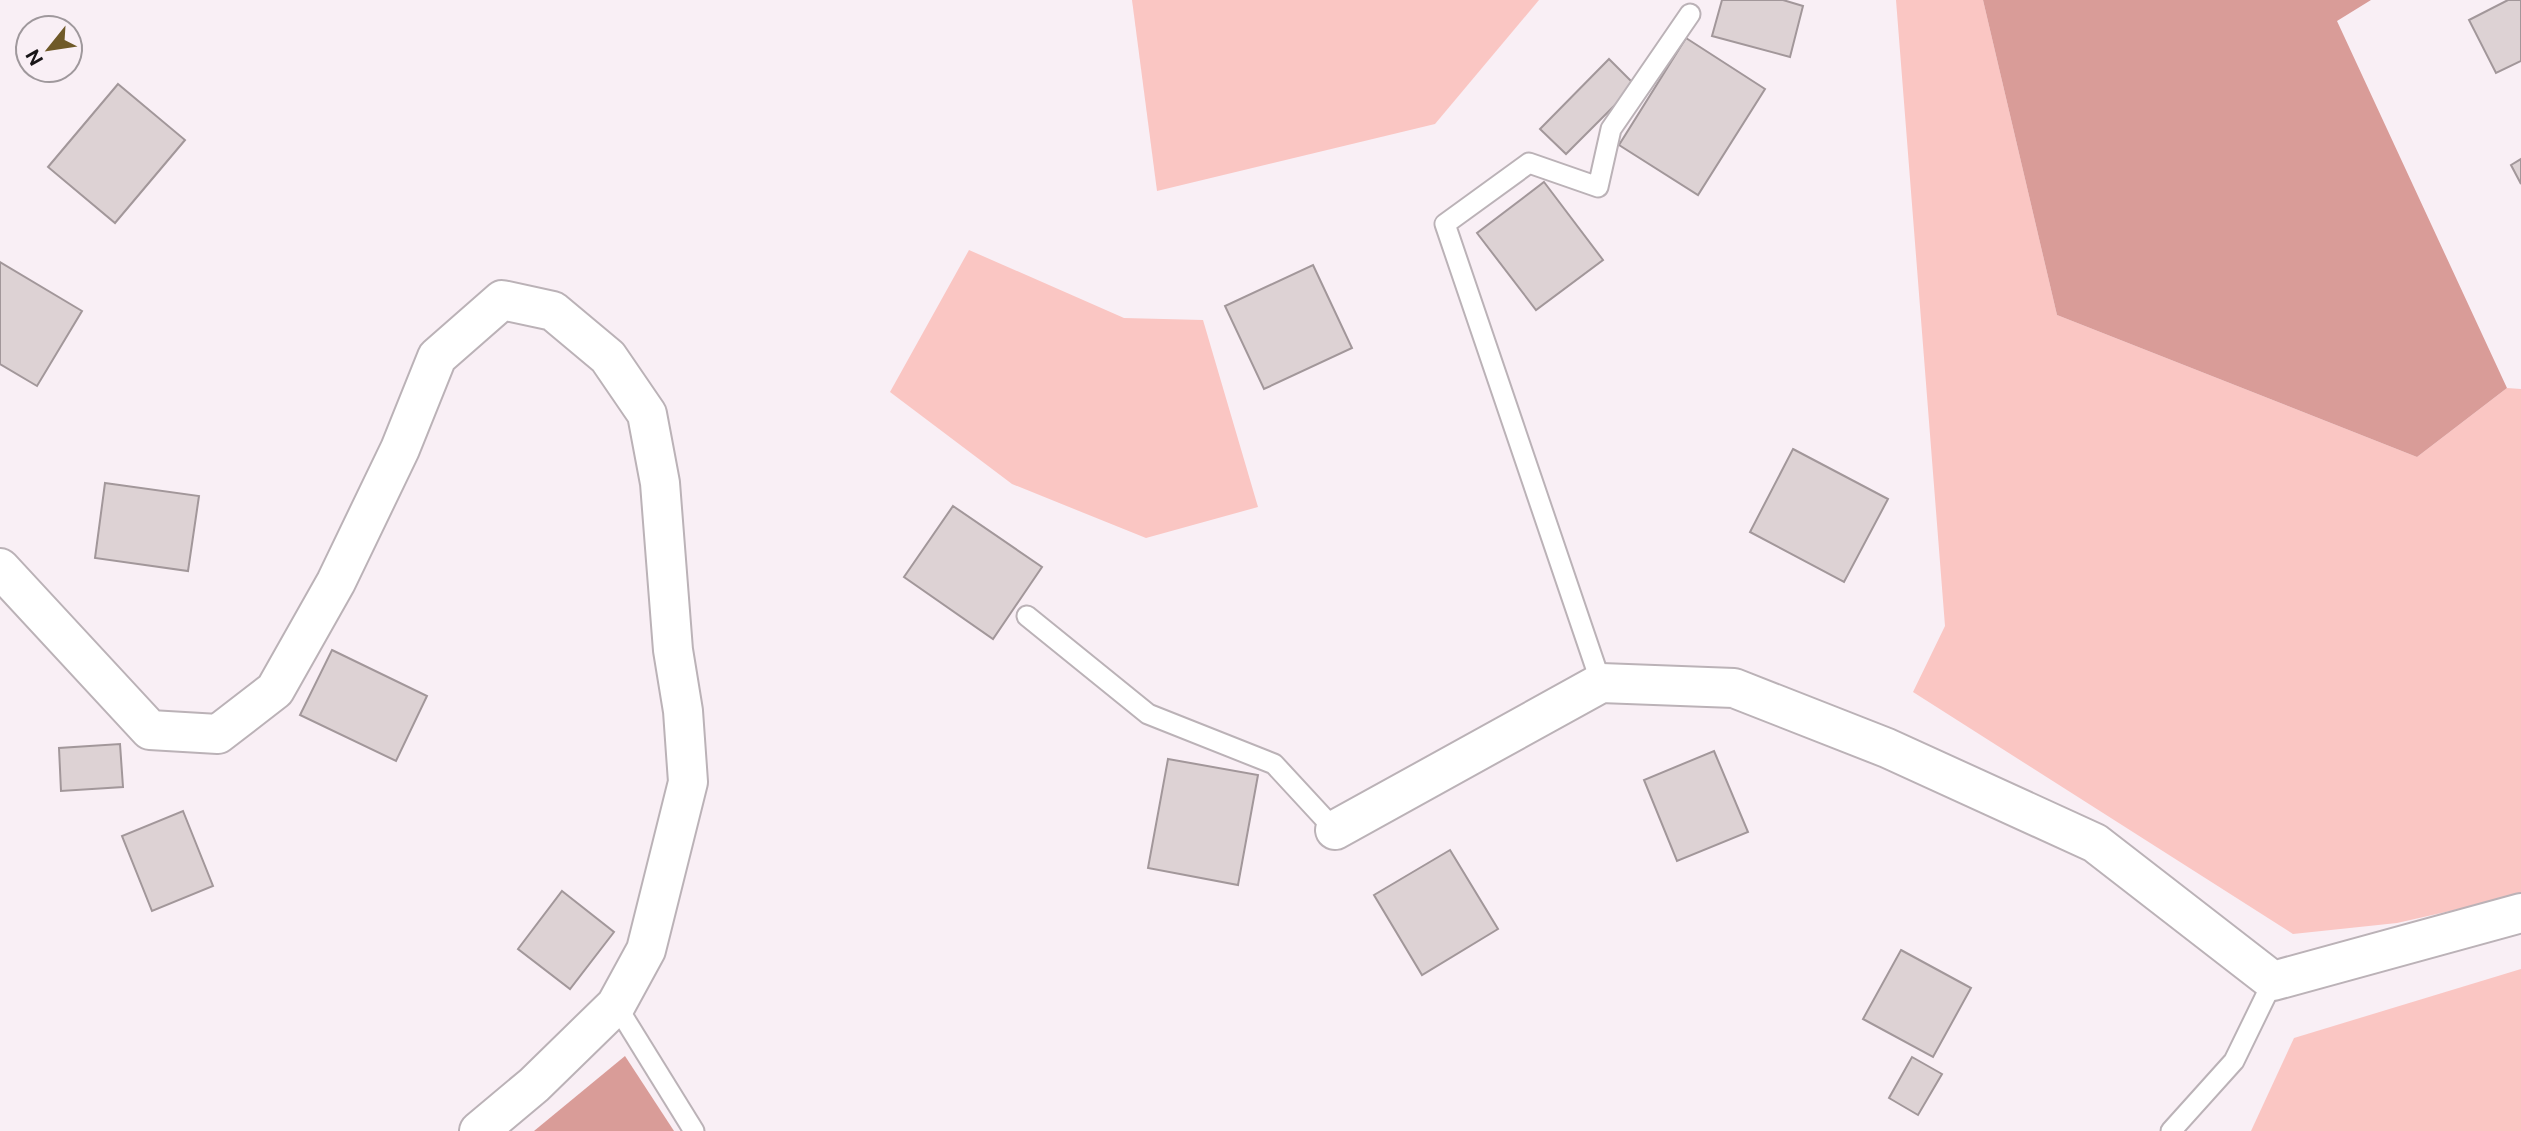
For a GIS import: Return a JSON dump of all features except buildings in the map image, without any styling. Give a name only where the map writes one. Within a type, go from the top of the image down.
[{"type":"street","points":[[0,568],[150,730],[218,734],[275,690],[336,582],[400,449],[437,357],[502,300],[553,311],[608,357],[647,414],[660,483],[673,650],[683,711],[688,782],[646,950],[616,1005],[534,1085],[479,1131]]},
{"type":"street","points":[[1335,830],[1601,683],[1734,688],[1887,748],[2095,843],[2273,981],[2521,913]]},
{"type":"lane","points":[[1601,683],[1445,224],[1529,163],[1598,187],[1612,129],[1689,14]]},
{"type":"lane","points":[[1027,616],[1149,714],[1274,764],[1335,830]]},
{"type":"lane","points":[[2171,1131],[2234,1060],[2273,981]]},
{"type":"lane","points":[[616,1005],[694,1131]]},
{"type":"shaded area","points":[[1132,0],[1539,0],[1435,124],[1157,191]]},
{"type":"shaded area","points":[[1896,0],[1983,0],[2057,315],[2417,457],[2507,388],[2521,389],[2521,895],[2397,923],[2293,934],[1913,692],[1945,626]]},
{"type":"shaded area","points":[[1983,0],[2371,0],[2337,21],[2507,388],[2417,457],[2057,315]]},
{"type":"shaded area","points":[[969,250],[1124,318],[1203,320],[1258,507],[1146,538],[1012,484],[890,392]]},
{"type":"shaded area","points":[[2521,969],[2521,1131],[2251,1131],[2294,1038]]},
{"type":"shaded area","points":[[625,1056],[674,1131],[534,1131]]}]
